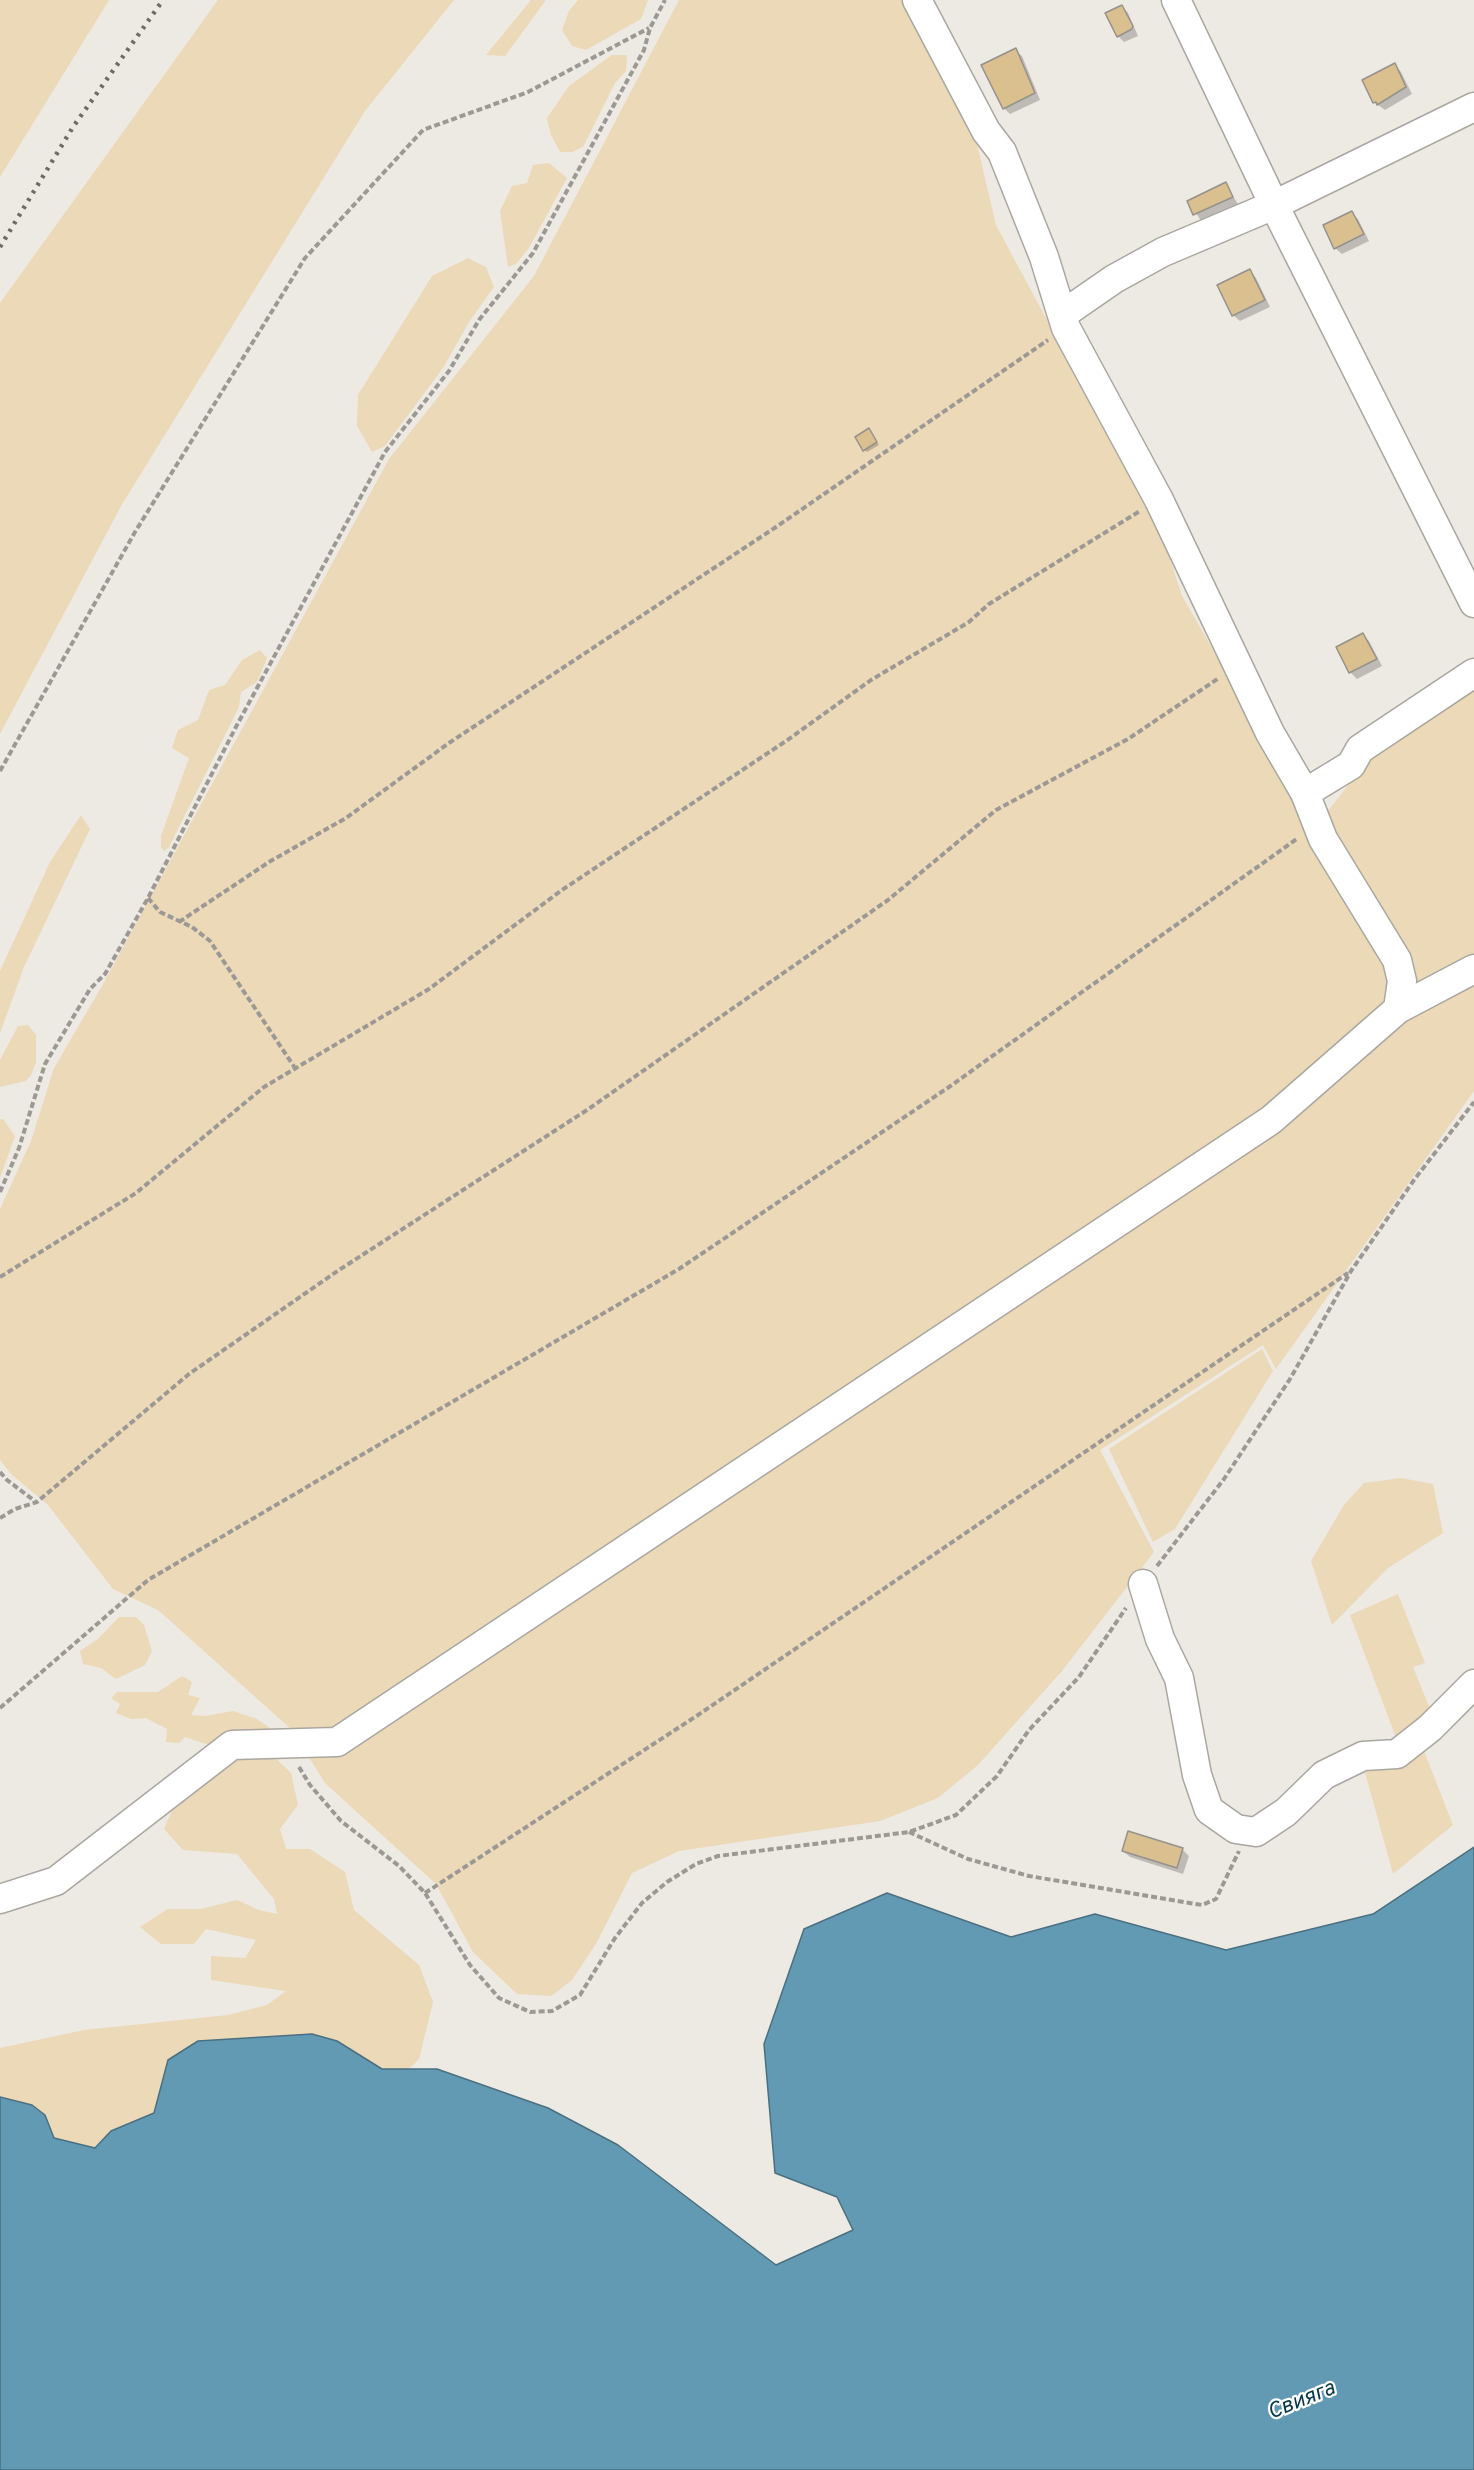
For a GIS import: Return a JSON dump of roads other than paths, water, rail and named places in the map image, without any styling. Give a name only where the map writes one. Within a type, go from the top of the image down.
[{"type":"lane","points":[[917,0],[986,131],[1002,152],[1044,256],[1064,321],[1159,500],[1270,733],[1305,793],[1323,838],[1396,960],[1402,981],[1398,1009]]},
{"type":"lane","points":[[1176,0],[1274,205],[1474,603]]},
{"type":"lane","points":[[1064,321],[1114,279],[1163,252],[1274,205],[1474,107]]},
{"type":"lane","points":[[1305,793],[1352,765],[1360,749],[1474,673]]},
{"type":"lane","points":[[0,1899],[56,1881],[232,1745],[337,1742],[1271,1120],[1398,1009],[1474,969]]},
{"type":"lane","points":[[1143,1584],[1160,1639],[1179,1678],[1197,1775],[1209,1810],[1236,1829],[1256,1832],[1286,1812],[1324,1775],[1363,1756],[1397,1754],[1430,1728],[1474,1684]]},
{"type":"water","name":"Свияга","points":[[1474,1847],[1474,2470],[0,2470],[0,2097],[32,2105],[45,2115],[54,2138],[95,2148],[111,2131],[154,2113],[168,2060],[198,2041],[312,2034],[337,2041],[382,2069],[437,2069],[548,2108],[618,2145],[776,2265],[853,2230],[837,2197],[775,2173],[764,2044],[804,1929],[887,1893],[1011,1937],[1095,1914],[1226,1950],[1373,1914]]},
{"type":"railway","points":[[0,247],[73,127],[163,0]]}]
